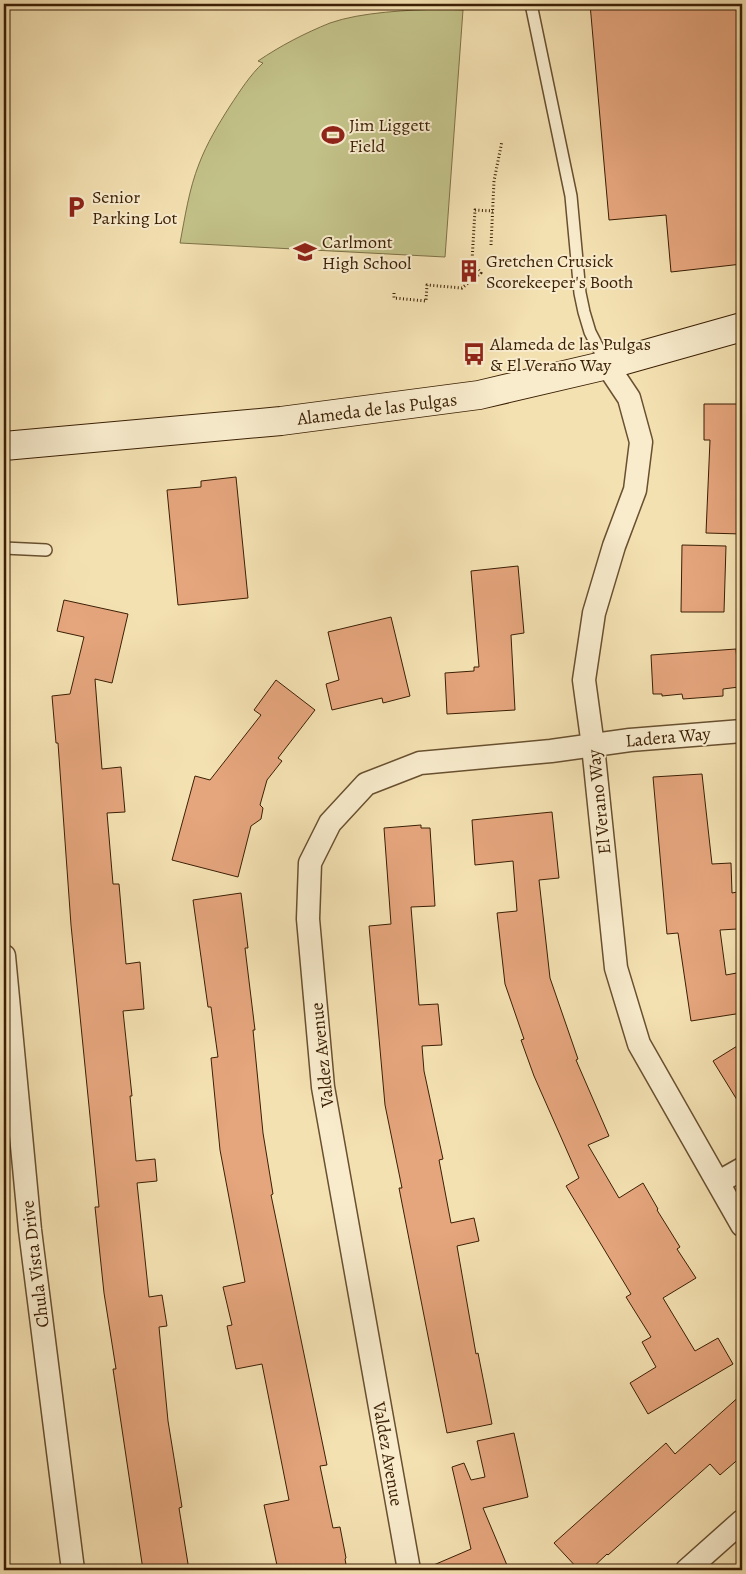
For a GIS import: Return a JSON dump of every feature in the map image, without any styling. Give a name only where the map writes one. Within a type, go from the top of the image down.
[{"type":"main road","name":"Alameda de las Pulgas","points":[[4,446],[281,421],[479,395],[607,365],[742,327]]},
{"type":"street","name":"El Verano Way","points":[[607,365],[628,398],[641,442],[635,490],[614,546],[594,613],[584,680],[593,746],[616,968],[639,1044],[742,1225]]},
{"type":"street","name":"Ladera Way","points":[[593,746],[625,740],[742,731]]},
{"type":"street","name":"Valdez Avenue","points":[[408,1570],[323,1087],[308,919],[310,863],[330,823],[366,784],[420,763],[593,746]]},
{"type":"street","name":"Chula Vista Drive","points":[[4,956],[30,1230],[73,1570]]},
{"type":"street","points":[[719,1182],[742,1169]]},
{"type":"street","points":[[687,1570],[742,1521]]},
{"type":"lane","points":[[531,4],[570,196],[580,293],[584,312],[590,332],[607,365]]},
{"type":"lane","points":[[4,548],[46,550]]},
{"type":"path","points":[[491,245],[494,181],[502,141]]},
{"type":"path","points":[[394,293],[394,298],[426,301],[427,285],[462,288],[481,273],[472,262],[475,210],[493,211]]},
{"type":"shaded area","name":"Jim Liggett Field","points":[[442,9],[463,10],[445,257],[180,243],[190,193],[202,156],[230,106],[249,78],[263,63],[258,61],[302,35],[342,19],[385,12]]},
{"type":"building","points":[[590,4],[740,4],[742,84],[738,84],[742,127],[742,264],[671,272],[666,215],[609,220]]},
{"type":"building","points":[[704,404],[742,404],[742,534],[706,533],[710,440],[704,440]]},
{"type":"building","points":[[236,477],[248,598],[178,605],[167,490],[201,487],[201,481]]},
{"type":"building","points":[[682,545],[726,546],[724,612],[681,612]]},
{"type":"building","points":[[518,566],[524,633],[511,635],[515,710],[447,714],[445,673],[474,671],[474,667],[479,667],[471,571]]},
{"type":"building","points":[[64,600],[128,614],[112,683],[95,679],[102,769],[121,767],[125,812],[107,813],[113,884],[119,884],[126,964],[140,962],[144,1009],[123,1011],[132,1096],[130,1096],[136,1161],[155,1159],[157,1181],[137,1183],[149,1297],[162,1295],[167,1326],[159,1327],[168,1421],[182,1507],[179,1508],[189,1570],[143,1570],[113,1369],[116,1369],[104,1293],[95,1207],[99,1207],[71,925],[58,743],[56,743],[52,696],[70,694],[84,637],[57,631]]},
{"type":"building","points":[[391,617],[410,696],[383,703],[382,698],[332,710],[326,684],[339,680],[328,632]]},
{"type":"building","points":[[736,649],[739,687],[723,689],[723,696],[683,699],[682,694],[662,696],[662,694],[653,694],[651,655]]},
{"type":"building","points":[[276,680],[315,710],[278,758],[282,761],[267,780],[260,805],[263,808],[261,819],[251,826],[238,877],[172,860],[195,776],[210,780],[261,715],[254,710]]},
{"type":"building","points":[[702,774],[712,864],[731,863],[732,893],[737,892],[737,929],[720,930],[726,975],[742,972],[742,1013],[691,1021],[678,933],[667,934],[653,777]]},
{"type":"building","points":[[552,812],[559,878],[539,880],[550,978],[578,1059],[576,1060],[609,1136],[588,1145],[619,1198],[643,1183],[680,1247],[677,1249],[696,1278],[663,1298],[695,1351],[718,1338],[733,1364],[648,1414],[630,1383],[656,1367],[642,1342],[651,1337],[626,1297],[631,1294],[566,1186],[579,1178],[534,1076],[521,1040],[524,1039],[505,984],[497,913],[517,911],[513,861],[475,865],[472,820]]},
{"type":"building","points":[[421,825],[421,828],[430,828],[435,906],[411,907],[419,1005],[438,1004],[442,1045],[422,1046],[424,1071],[443,1159],[439,1160],[451,1223],[474,1218],[479,1241],[457,1246],[476,1354],[478,1353],[492,1424],[447,1433],[399,1188],[402,1188],[385,1105],[369,926],[391,924],[384,828]]},
{"type":"building","points":[[241,893],[248,948],[245,948],[255,1030],[253,1030],[263,1133],[273,1194],[271,1195],[327,1465],[320,1466],[333,1528],[340,1527],[347,1570],[278,1570],[264,1505],[289,1500],[262,1364],[236,1369],[227,1326],[232,1325],[223,1287],[245,1282],[220,1150],[211,1058],[218,1057],[211,1007],[208,1007],[193,900]]},
{"type":"building","points":[[742,1043],[742,1108],[713,1061]]},
{"type":"building","points":[[742,1394],[742,1456],[720,1475],[710,1464],[590,1570],[579,1570],[554,1543],[666,1443],[675,1454]]},
{"type":"building","points":[[514,1433],[528,1497],[483,1508],[509,1570],[422,1570],[471,1549],[452,1467],[464,1463],[471,1480],[485,1477],[477,1441]]},
{"type":"place","name":"Jim Liggett Field","points":[[333,135]]},
{"type":"place","name":"Senior Parking Lot","points":[[76,207]]},
{"type":"place","name":"Carlmont High School","points":[[305,252]]},
{"type":"place","name":"Gretchen Crusick Scorekeeper's Booth","points":[[469,271]]},
{"type":"place","name":"Alameda de las Pulgas & El Verano Way","points":[[474,354]]}]
